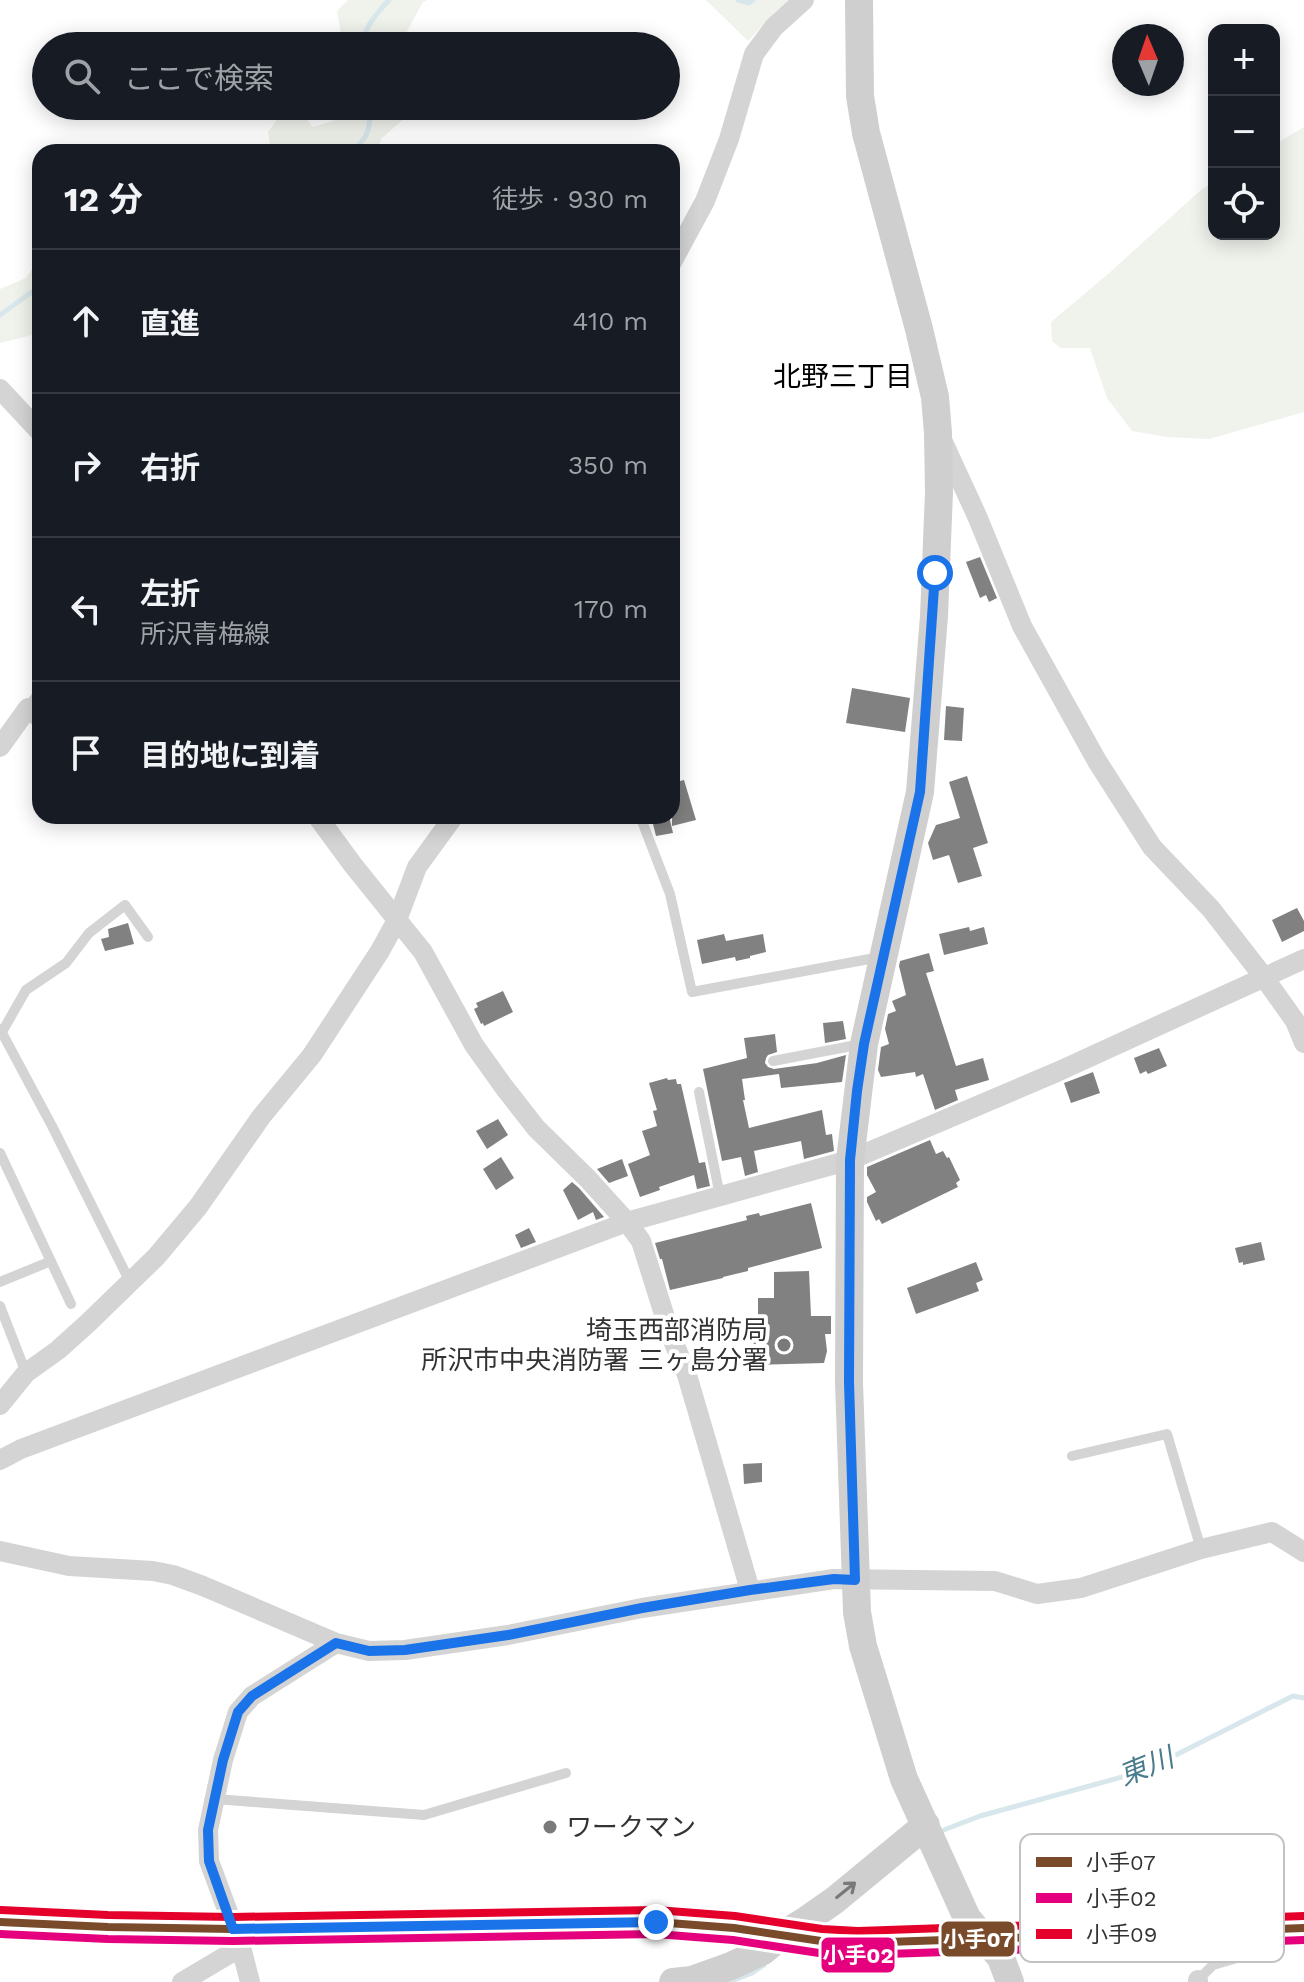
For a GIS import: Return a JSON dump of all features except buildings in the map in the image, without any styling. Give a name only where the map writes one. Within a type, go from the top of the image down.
[{"type":"street","points":[[680,247],[705,201],[729,139],[754,54],[774,27],[804,0]]},
{"type":"street","points":[[859,0],[860,96],[866,133],[935,397],[939,492],[934,616],[920,792],[864,1044],[850,1160],[849,1382],[857,1612],[867,1660],[904,1779],[967,1918],[1001,1958],[1010,1982]]},
{"type":"street","points":[[0,389],[32,423]]},
{"type":"street","points":[[938,433],[977,516],[1022,626],[1097,761],[1152,847],[1211,909],[1263,976],[1295,1021],[1304,1043]]},
{"type":"street","points":[[0,747],[32,711]]},
{"type":"street","points":[[323,824],[423,952],[474,1045],[504,1087],[536,1128],[588,1179],[641,1241],[670,1333],[687,1375],[750,1590]]},
{"type":"street","points":[[0,1405],[26,1373],[58,1350],[156,1257],[198,1207],[261,1117],[312,1055],[380,951],[397,920],[417,867],[448,824]]},
{"type":"street","points":[[0,1460],[21,1449],[627,1222],[850,1160],[1057,1072],[1304,959]]},
{"type":"street","points":[[0,1551],[69,1566],[173,1575],[336,1643],[369,1651],[405,1650],[508,1635],[642,1608],[834,1579],[995,1581],[1037,1594],[1061,1592],[1201,1549],[1272,1532],[1304,1552]]},
{"type":"street","points":[[250,1982],[209,1861],[208,1830],[223,1760],[238,1712],[252,1696],[336,1643]]},
{"type":"street","points":[[673,1982],[692,1980],[763,1951],[929,1833]]},
{"type":"street","points":[[0,1922],[237,1938],[656,1922],[858,1943],[1020,1937]]},
{"type":"street","points":[[1284,1929],[1304,1928]]},
{"type":"street","points":[[182,1982],[237,1938]]},
{"type":"lane","points":[[643,824],[670,894],[692,992],[882,956]]},
{"type":"lane","points":[[130,1282],[1,1030],[26,990],[66,963],[89,933],[125,905],[148,937]]},
{"type":"lane","points":[[773,1061],[864,1044]]},
{"type":"lane","points":[[699,1092],[720,1196]]},
{"type":"lane","points":[[0,1153],[3,1169],[71,1304]]},
{"type":"lane","points":[[0,1282],[51,1261]]},
{"type":"lane","points":[[0,1306],[26,1373]]},
{"type":"lane","points":[[1072,1456],[1167,1434],[1201,1549]]},
{"type":"lane","points":[[215,1799],[424,1815],[566,1773]]},
{"type":"lane","points":[[1198,1981],[1213,1965],[1223,1962]]},
{"type":"shaded area","points":[[348,0],[427,0],[407,32],[341,32],[337,11]]},
{"type":"shaded area","points":[[706,0],[799,0],[777,10],[748,41]]},
{"type":"shaded area","points":[[277,120],[307,120],[313,127],[336,120],[402,120],[381,139],[380,144],[270,144],[268,132]]},
{"type":"shaded area","points":[[1304,127],[1304,412],[1209,439],[1132,431],[1107,398],[1090,348],[1061,348],[1052,341],[1051,322],[1208,186],[1208,240],[1280,240],[1280,141]]},
{"type":"shaded area","points":[[32,269],[32,335],[0,343],[0,289],[26,278]]},
{"type":"waterway","points":[[366,32],[389,0]]},
{"type":"waterway","points":[[738,0],[749,3],[753,0]]},
{"type":"waterway","points":[[359,144],[370,120]]},
{"type":"waterway","points":[[0,315],[32,292]]},
{"type":"waterway","name":"東川","points":[[936,1833],[980,1816],[1144,1771],[1293,1696],[1304,1698]]},
{"type":"waterway","points":[[729,1982],[764,1965]]},
{"type":"transit line","name":"小手09","points":[[1,1910],[233,1917],[656,1910],[858,1931],[1020,1926]]},
{"type":"transit line","name":"小手09","points":[[1284,1917],[1304,1916]]},
{"type":"transit line","name":"小手07","points":[[0,1922],[233,1929],[656,1922],[858,1943],[1020,1938]]},
{"type":"transit line","name":"小手07","points":[[1284,1929],[1304,1928]]},
{"type":"transit line","name":"小手02","points":[[0,1934],[233,1941],[656,1934],[858,1955],[1020,1950]]},
{"type":"transit line","name":"小手02","points":[[1284,1941],[1304,1940]]},
{"type":"place","name":"埼玉西部消防局 所沢市中央消防署 三ヶ島分署","points":[[784,1345]]},
{"type":"place","name":"ワークマン","points":[[550,1827]]},
{"type":"district","name":"北野三丁目","points":[[843,376]]},
{"type":"route","points":[[656,1922],[233,1929],[209,1861],[208,1830],[223,1760],[238,1712],[252,1696],[336,1643],[369,1651],[405,1650],[508,1635],[750,1590],[834,1579],[855,1580],[849,1382],[850,1160],[864,1044],[920,792],[935,573]]}]
